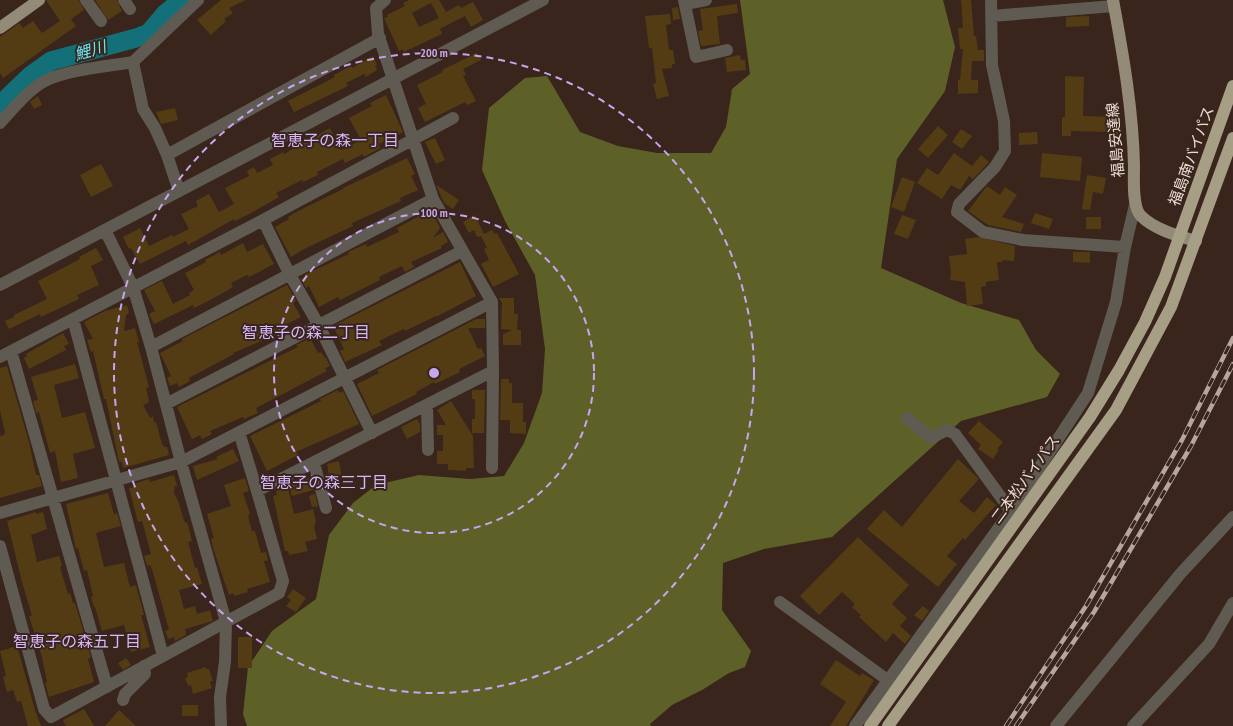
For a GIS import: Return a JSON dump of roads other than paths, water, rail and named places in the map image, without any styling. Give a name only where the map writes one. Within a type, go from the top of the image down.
[{"type":"highway","name":"福島南バイパス","points":[[1180,236],[1233,86]]},
{"type":"highway","points":[[888,726],[1116,410],[1171,307],[1233,138]]},
{"type":"highway","name":"二本松バイパス","points":[[870,726],[1090,417],[1119,370],[1144,322],[1165,277],[1180,236]]},
{"type":"main road","points":[[0,28],[32,2]]},
{"type":"main road","name":"福島安達線","points":[[1114,3],[1126,83],[1134,152],[1135,206]]},
{"type":"main road","points":[[1135,206],[1140,216],[1160,228],[1196,241]]},
{"type":"street","points":[[86,0],[101,21]]},
{"type":"street","points":[[0,123],[15,107],[44,82],[92,69],[134,62],[197,0]]},
{"type":"street","points":[[385,0],[376,8],[380,38],[433,199],[492,302],[492,468]]},
{"type":"street","points":[[0,285],[543,0]]},
{"type":"street","points":[[706,0],[685,2],[696,57],[727,50]]},
{"type":"street","points":[[991,0],[992,65],[1004,121],[1005,151],[995,167],[959,204],[957,212],[984,232],[990,234],[1023,240],[1125,247]]},
{"type":"street","points":[[992,16],[1114,3]]},
{"type":"street","points":[[167,155],[380,38]]},
{"type":"street","points":[[134,62],[142,109],[155,128],[167,155],[179,191]]},
{"type":"street","points":[[0,357],[263,220],[413,138],[453,118]]},
{"type":"street","points":[[151,347],[433,199]]},
{"type":"street","points":[[855,726],[889,681],[918,637],[1011,511],[1088,393],[1116,302],[1125,247],[1135,206]]},
{"type":"street","points":[[263,220],[318,324],[372,433]]},
{"type":"street","points":[[105,230],[133,287],[151,347],[181,462],[226,622],[225,662],[220,697],[221,726]]},
{"type":"street","points":[[166,404],[318,324],[462,251]]},
{"type":"street","points":[[0,513],[181,462],[492,302]]},
{"type":"street","points":[[73,319],[163,656]]},
{"type":"street","points":[[11,351],[107,687]]},
{"type":"street","points":[[257,492],[493,371]]},
{"type":"street","points":[[428,405],[428,450]]},
{"type":"street","points":[[907,418],[931,438],[948,430],[955,434],[1011,511]]},
{"type":"street","points":[[0,546],[44,709],[51,717],[279,594],[283,580],[239,432]]},
{"type":"street","points":[[314,463],[326,508]]},
{"type":"street","points":[[1056,726],[1097,673],[1181,573],[1233,517]]},
{"type":"street","points":[[780,602],[889,681]]},
{"type":"street","points":[[1133,726],[1209,644],[1233,603]]},
{"type":"street","points":[[124,700],[125,694],[145,674],[144,666]]},
{"type":"waterway","name":"鯉川","points":[[0,105],[30,76],[51,61],[136,38],[149,33],[166,13],[182,0]]},
{"type":"railway","points":[[1006,726],[1086,606],[1182,440],[1233,338]]},
{"type":"railway","points":[[1016,726],[1094,612],[1191,446],[1233,364]]},
{"type":"district","name":"智恵子の森一丁目","points":[[335,140]]},
{"type":"district","name":"智恵子の森二丁目","points":[[306,332]]},
{"type":"district","name":"智恵子の森三丁目","points":[[324,482]]},
{"type":"district","name":"智恵子の森五丁目","points":[[77,641]]}]
